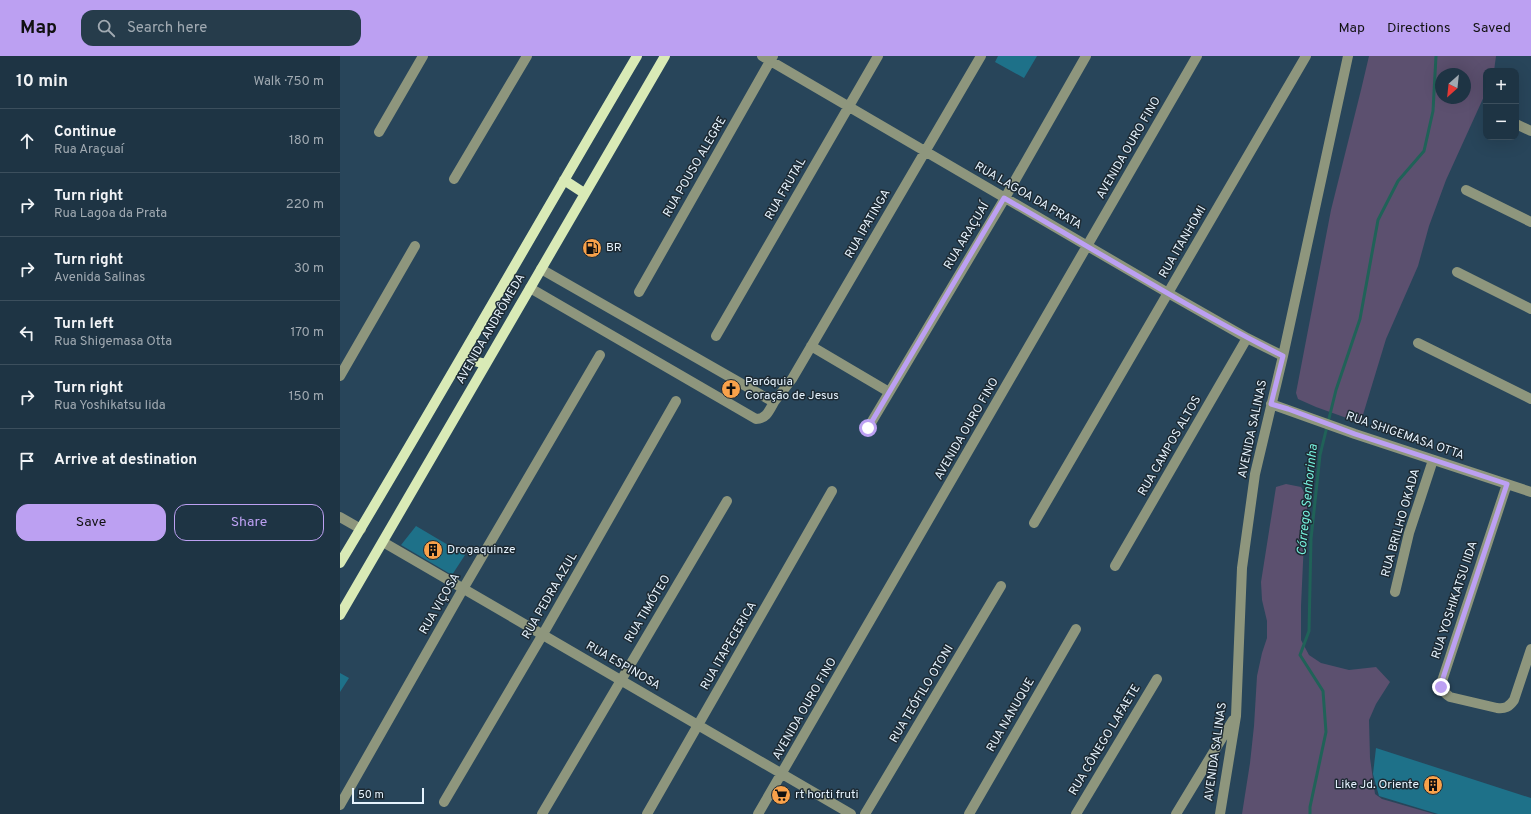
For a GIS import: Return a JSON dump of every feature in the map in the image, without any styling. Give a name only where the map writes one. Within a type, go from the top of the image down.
[{"type":"main road","name":"AVENIDA ANDRÔMEDA","points":[[340,563],[465,353],[637,56]]},
{"type":"main road","name":"AVENIDA ANDRÔMEDA","points":[[340,615],[665,56]]},
{"type":"main road","points":[[564,180],[584,193]]},
{"type":"main road","points":[[465,353],[474,361],[486,364]]},
{"type":"street","points":[[379,132],[424,56]]},
{"type":"street","points":[[454,179],[527,56]]},
{"type":"street","name":"RUA FRUTAL","points":[[716,336],[878,56]]},
{"type":"street","name":"RUA IPATINGA","points":[[530,288],[756,419],[761,419],[765,416],[792,379],[981,56]]},
{"type":"street","name":"RUA ARAÇUAÍ","points":[[868,428],[1086,56]]},
{"type":"street","name":"AVENIDA OURO FINO","points":[[758,814],[1197,56]]},
{"type":"street","name":"RUA ITANHOMI","points":[[1034,523],[1306,56]]},
{"type":"street","name":"AVENIDA SALINAS","points":[[1220,814],[1236,716],[1242,568],[1255,474],[1283,356],[1348,56]]},
{"type":"street","name":"RUA LAGOA DA PRATA","points":[[768,58],[849,107],[1168,293],[1247,338],[1283,356]]},
{"type":"street","name":"RUA POUSO ALEGRE","points":[[639,292],[768,58]]},
{"type":"street","points":[[1519,125],[1531,131]]},
{"type":"street","points":[[1466,190],[1531,222]]},
{"type":"street","points":[[340,376],[415,246]]},
{"type":"street","points":[[541,268],[774,402]]},
{"type":"street","points":[[1457,272],[1531,309]]},
{"type":"street","name":"RUA CAMPOS ALTOS","points":[[1115,566],[1247,338]]},
{"type":"street","points":[[1418,343],[1531,399]]},
{"type":"street","points":[[811,346],[889,392]]},
{"type":"street","name":"RUA VIÇOSA","points":[[340,805],[600,355]]},
{"type":"street","name":"RUA PEDRA AZUL","points":[[444,802],[676,401]]},
{"type":"street","name":"RUA SHIGEMASA OTTA","points":[[1271,404],[1355,434],[1531,492]]},
{"type":"street","name":"RUA BRILHO OKADA","points":[[1395,592],[1410,533],[1434,460]]},
{"type":"street","name":"RUA YOSHIKATSU IIDA","points":[[1507,484],[1441,687],[1444,693],[1450,697],[1504,709],[1510,706],[1514,700],[1531,649]]},
{"type":"street","name":"RUA ITAPECERICA","points":[[647,814],[832,491]]},
{"type":"street","name":"RUA TIMÓTEO","points":[[542,814],[727,501]]},
{"type":"street","points":[[340,517],[361,529]]},
{"type":"street","name":"RUA ESPINOSA","points":[[383,542],[851,814]]},
{"type":"street","name":"RUA TEÓFILO OTONI","points":[[866,814],[1002,586]]},
{"type":"street","name":"RUA NANUQUE","points":[[969,814],[1076,629]]},
{"type":"street","name":"RUA CÔNEGO LAFAETE","points":[[1076,814],[1157,679]]},
{"type":"street","points":[[1176,814],[1236,716]]},
{"type":"shaded area","points":[[1369,56],[1496,56],[1494,68],[1483,68],[1483,99],[1446,180],[1429,226],[1418,266],[1386,339],[1362,418],[1355,421],[1298,399],[1296,393],[1331,210]]},
{"type":"shaded area","points":[[1286,484],[1301,487],[1308,498],[1304,541],[1301,640],[1309,655],[1321,663],[1349,670],[1376,667],[1390,682],[1376,704],[1369,720],[1370,758],[1375,794],[1382,799],[1434,814],[1242,814],[1250,763],[1257,676],[1267,638],[1267,621],[1262,600],[1261,582],[1276,487]]},
{"type":"building","points":[[998,56],[1037,56],[1024,78],[995,62]]},
{"type":"building","name":"Drogaquinze","points":[[416,526],[465,555],[452,575],[401,545]]},
{"type":"building","points":[[340,673],[349,678],[340,692]]},
{"type":"building","name":"Like Jd. Oriente","points":[[1376,748],[1531,798],[1531,814],[1438,814],[1379,796],[1373,774]]},
{"type":"waterway","name":"Córrego Senhorinha","points":[[1310,814],[1310,807],[1326,732],[1323,691],[1300,655],[1309,631],[1311,539],[1320,455],[1336,390],[1360,319],[1378,220],[1398,181],[1424,151],[1433,111],[1436,56]]},
{"type":"place","name":"BR","points":[[592,248]]},
{"type":"place","name":"Paróquia Coração de Jesus","points":[[731,389]]},
{"type":"place","name":"Drogaquinze","points":[[433,550]]},
{"type":"place","name":"Like Jd. Oriente","points":[[1433,785]]},
{"type":"place","name":"rt horti fruti","points":[[781,795]]},
{"type":"route","points":[[868,428],[1004,198],[1247,338],[1283,356],[1271,404],[1355,434],[1507,484],[1441,687]]}]
